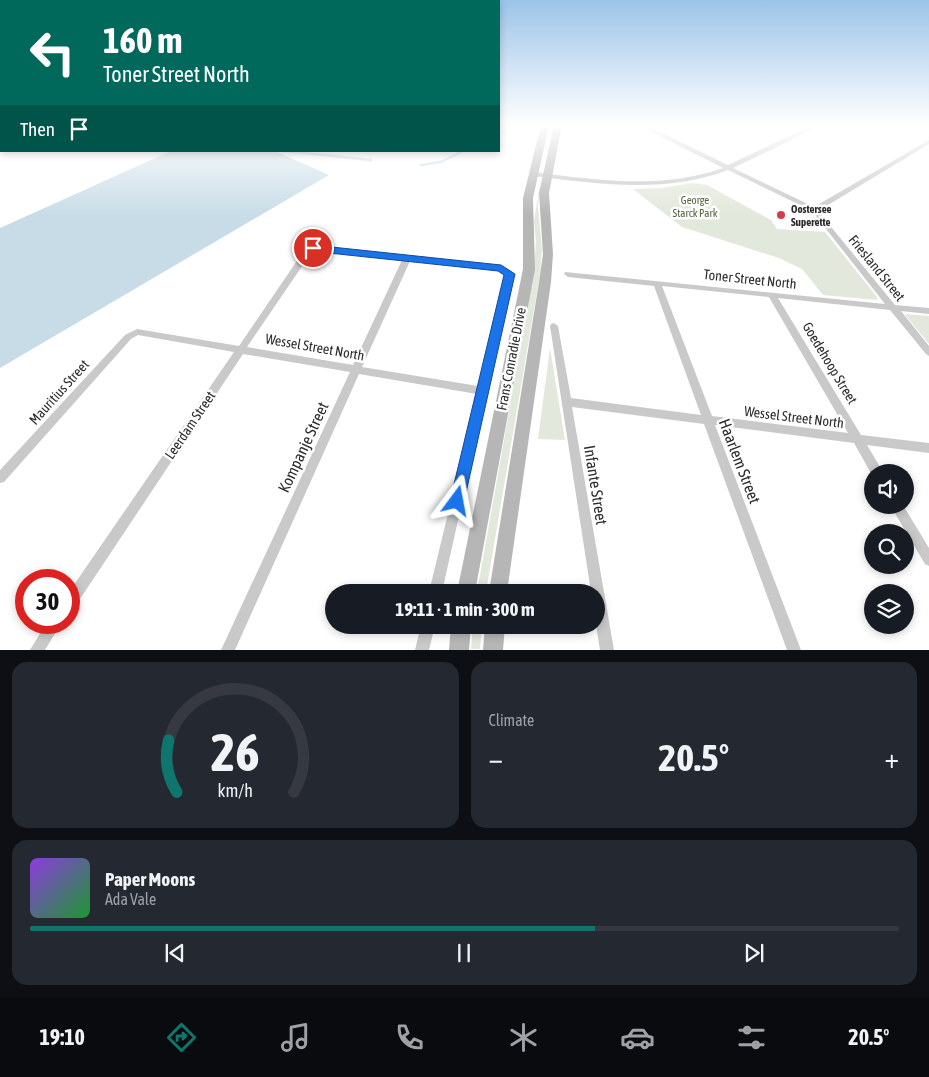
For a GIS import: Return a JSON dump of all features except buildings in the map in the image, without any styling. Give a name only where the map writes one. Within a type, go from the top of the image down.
[{"type":"main road","name":"Frans Conradie Drive","points":[[468,584],[529,269],[528,198],[538,155]]},
{"type":"main road","name":"Frans Conradie Drive","points":[[499,584],[546,282],[548,254],[544,203],[552,155]]},
{"type":"main road","points":[[459,650],[460,634]]},
{"type":"main road","points":[[493,650],[494,634]]},
{"type":"street","name":"Friesland Street","points":[[702,155],[814,210],[929,352]]},
{"type":"street","points":[[533,174],[613,184],[651,185],[693,179],[727,168],[754,155]]},
{"type":"street","points":[[814,210],[906,155]]},
{"type":"street","name":"Leerdam Street","points":[[80,587],[308,251],[313,248],[407,258]]},
{"type":"street","points":[[407,258],[506,270],[510,274],[438,584]]},
{"type":"street","name":"Kompanje Street","points":[[228,650],[407,258]]},
{"type":"street","name":"Toner Street North","points":[[568,274],[929,311]]},
{"type":"street","name":"Haarlem Street","points":[[657,283],[794,650]]},
{"type":"street","name":"Goedehoop Street","points":[[772,295],[872,464]]},
{"type":"street","name":"Infante Street","points":[[554,326],[607,650]]},
{"type":"street","name":"Wessel Street North","points":[[142,331],[483,391]]},
{"type":"street","name":"Mauritius Street","points":[[0,478],[128,337],[134,332],[142,331]]},
{"type":"street","name":"Wessel Street North","points":[[567,402],[929,448]]},
{"type":"street","points":[[901,514],[929,560]]},
{"type":"street","points":[[37,650],[47,634]]},
{"type":"street","points":[[422,650],[426,634]]},
{"type":"green space","points":[[540,183],[538,207],[542,249],[540,274],[487,584],[478,584],[534,271],[536,241],[534,222]]},
{"type":"green space","name":"George Starck Park","points":[[692,183],[707,185],[771,220],[777,229],[825,232],[877,297],[877,300],[823,295],[802,269],[779,258],[682,227],[633,189],[662,188]]},
{"type":"green space","points":[[905,314],[929,316],[929,344],[906,316]]},
{"type":"green space","points":[[550,348],[565,440],[538,439]]},
{"type":"green space","points":[[472,634],[481,634],[480,649],[471,649]]},
{"type":"water","points":[[161,155],[285,155],[329,175],[0,368],[0,228]]},
{"type":"waterway","points":[[326,155],[371,160]]},
{"type":"waterway","points":[[421,165],[441,162],[454,155]]},
{"type":"place","name":"Oostersee Superette","points":[[781,215]]},
{"type":"route","points":[[313,248],[501,268],[510,274],[457,501]]}]
